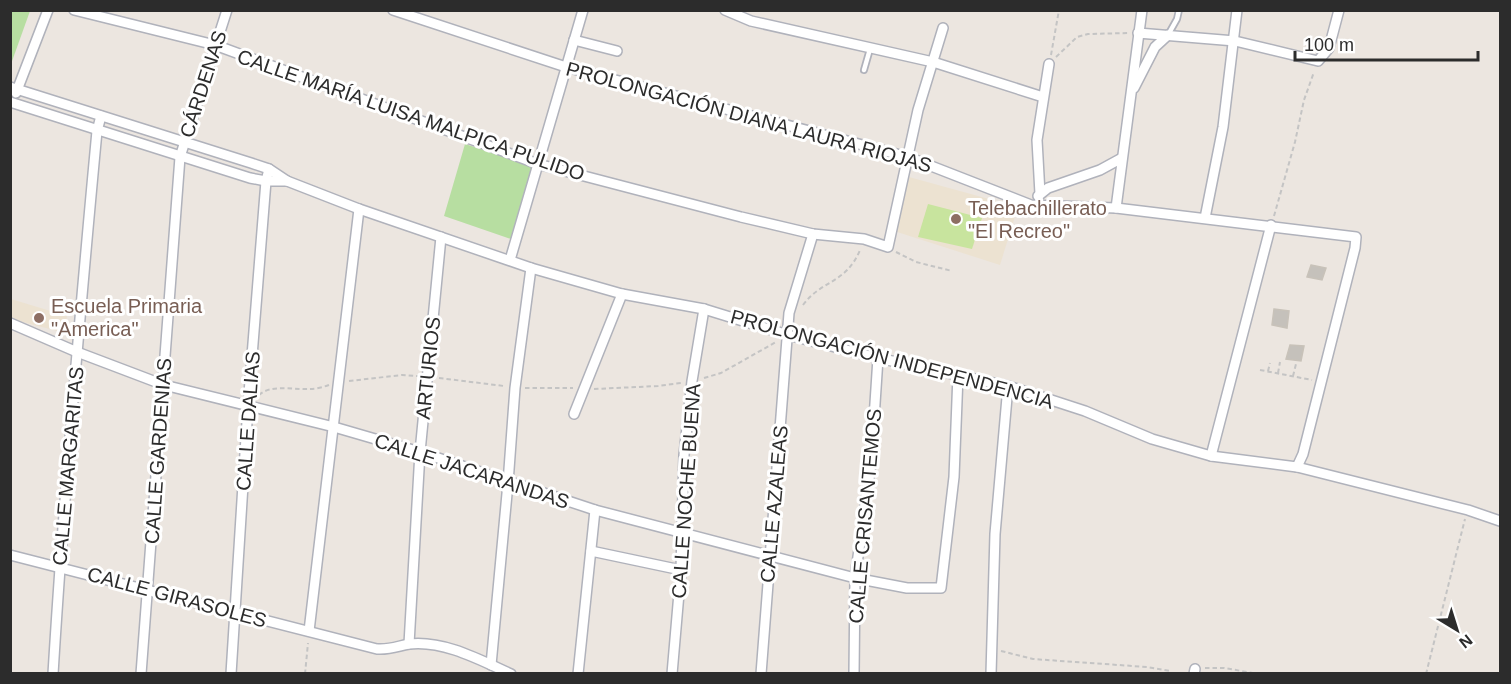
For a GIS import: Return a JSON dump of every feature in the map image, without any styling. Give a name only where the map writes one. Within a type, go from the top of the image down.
[{"type":"street","points":[[10,101],[48,10]]},
{"type":"street","name":"CALLE MARÍA LUISA MALPICA PULIDO","points":[[74,10],[214,45],[538,164],[813,234],[864,239],[888,247]]},
{"type":"street","name":"CÁRDENAS","points":[[180,157],[227,10]]},
{"type":"street","name":"PROLONGACIÓN DIANA LAURA RIOJAS","points":[[393,10],[566,67],[908,157],[1031,205],[1116,208],[1356,237],[1303,454],[1297,467]]},
{"type":"street","points":[[510,260],[583,10]]},
{"type":"street","points":[[725,10],[750,21],[870,46],[933,62],[1043,97]]},
{"type":"street","points":[[1116,208],[1142,10]]},
{"type":"street","points":[[1205,218],[1223,127],[1238,10]]},
{"type":"street","points":[[1138,33],[1235,41],[1318,61],[1329,48],[1339,10]]},
{"type":"street","points":[[888,247],[918,110],[943,28]]},
{"type":"street","points":[[1130,96],[1151,55],[1168,35]]},
{"type":"street","points":[[574,40],[617,51]]},
{"type":"street","points":[[1040,194],[1036,140],[1049,64]]},
{"type":"street","name":"PROLONGACIÓN INDEPENDENCIA","points":[[15,88],[269,169],[287,182],[358,209],[531,268],[622,294],[704,309],[788,335],[878,358],[1008,386],[1085,411],[1152,439],[1211,456],[1297,467],[1468,510],[1500,521]]},
{"type":"street","name":"PROLONGACIÓN INDEPENDENCIA","points":[[10,101],[180,157],[266,181],[287,182]]},
{"type":"street","name":"CALLE MARGARITAS","points":[[53,674],[76,352],[97,131],[101,116]]},
{"type":"street","name":"CALLE GARDENIAS","points":[[141,674],[180,157]]},
{"type":"street","points":[[1031,205],[1040,194],[1048,189],[1100,170],[1122,158]]},
{"type":"street","name":"CALLE DALIAS","points":[[231,674],[248,406],[266,181],[269,169]]},
{"type":"street","points":[[309,631],[358,209]]},
{"type":"street","points":[[1211,456],[1271,225]]},
{"type":"street","name":"CALLE AZALEAS","points":[[761,674],[789,313],[813,234]]},
{"type":"street","name":"ARTURIOS","points":[[409,644],[420,452],[441,237]]},
{"type":"street","points":[[491,665],[515,388],[531,268]]},
{"type":"street","points":[[574,414],[622,294]]},
{"type":"street","name":"CALLE NOCHE BUENA","points":[[672,674],[681,570],[684,455],[692,381],[704,309]]},
{"type":"street","name":"CALLE JACARANDAS","points":[[10,323],[76,352],[164,385],[334,427],[420,452],[595,510],[855,578],[906,588],[941,588],[954,477],[958,375]]},
{"type":"street","name":"CALLE CRISANTEMOS","points":[[854,674],[855,578],[871,464],[878,358]]},
{"type":"street","points":[[991,674],[995,534],[1008,386]]},
{"type":"street","points":[[578,674],[595,510]]},
{"type":"street","points":[[591,551],[681,570]]},
{"type":"street","name":"CALLE GIRASOLES","points":[[10,555],[377,649],[389,650],[409,644],[439,646],[466,654],[511,674]]},
{"type":"lane","points":[[1168,35],[1179,10]]},
{"type":"lane","points":[[864,70],[870,46]]},
{"type":"path","points":[[1049,64],[1059,10]]},
{"type":"path","points":[[1049,64],[1077,37],[1088,33],[1138,33]]},
{"type":"path","points":[[1271,225],[1295,142],[1304,100],[1318,61]]},
{"type":"path","points":[[800,309],[810,296],[834,282],[850,269],[864,239]]},
{"type":"path","points":[[888,247],[916,262],[952,271]]},
{"type":"path","points":[[1278,373],[1280,362]]},
{"type":"path","points":[[1269,371],[1270,363]]},
{"type":"path","points":[[1293,376],[1296,364]]},
{"type":"path","points":[[1260,370],[1312,380]]},
{"type":"path","points":[[1426,674],[1468,510]]},
{"type":"path","points":[[305,674],[309,631]]},
{"type":"path","points":[[992,649],[1033,658],[1147,667],[1170,671]]},
{"type":"path","points":[[1195,671],[1224,668],[1259,674]]},
{"type":"shaded area","name":"Telebachillerato \"El Recreo\"","points":[[909,177],[1018,207],[1000,265],[894,231]]},
{"type":"shaded area","name":"Escuela Primaria \"America\"","points":[[11,299],[67,316],[65,333],[11,319]]},
{"type":"green space","points":[[10,11],[30,11],[11,64]]},
{"type":"green space","points":[[465,144],[535,166],[511,239],[444,216]]},
{"type":"green space","points":[[928,204],[982,218],[972,249],[918,237]]},
{"type":"building","points":[[1311,265],[1326,268],[1322,280],[1307,277]]},
{"type":"building","points":[[1274,309],[1289,311],[1287,328],[1272,325]]},
{"type":"building","points":[[1290,345],[1304,346],[1301,361],[1286,359]]},
{"type":"place","name":"Telebachillerato \"El Recreo\"","points":[[956,219]]},
{"type":"place","name":"Escuela Primaria \"America\"","points":[[39,318]]}]
